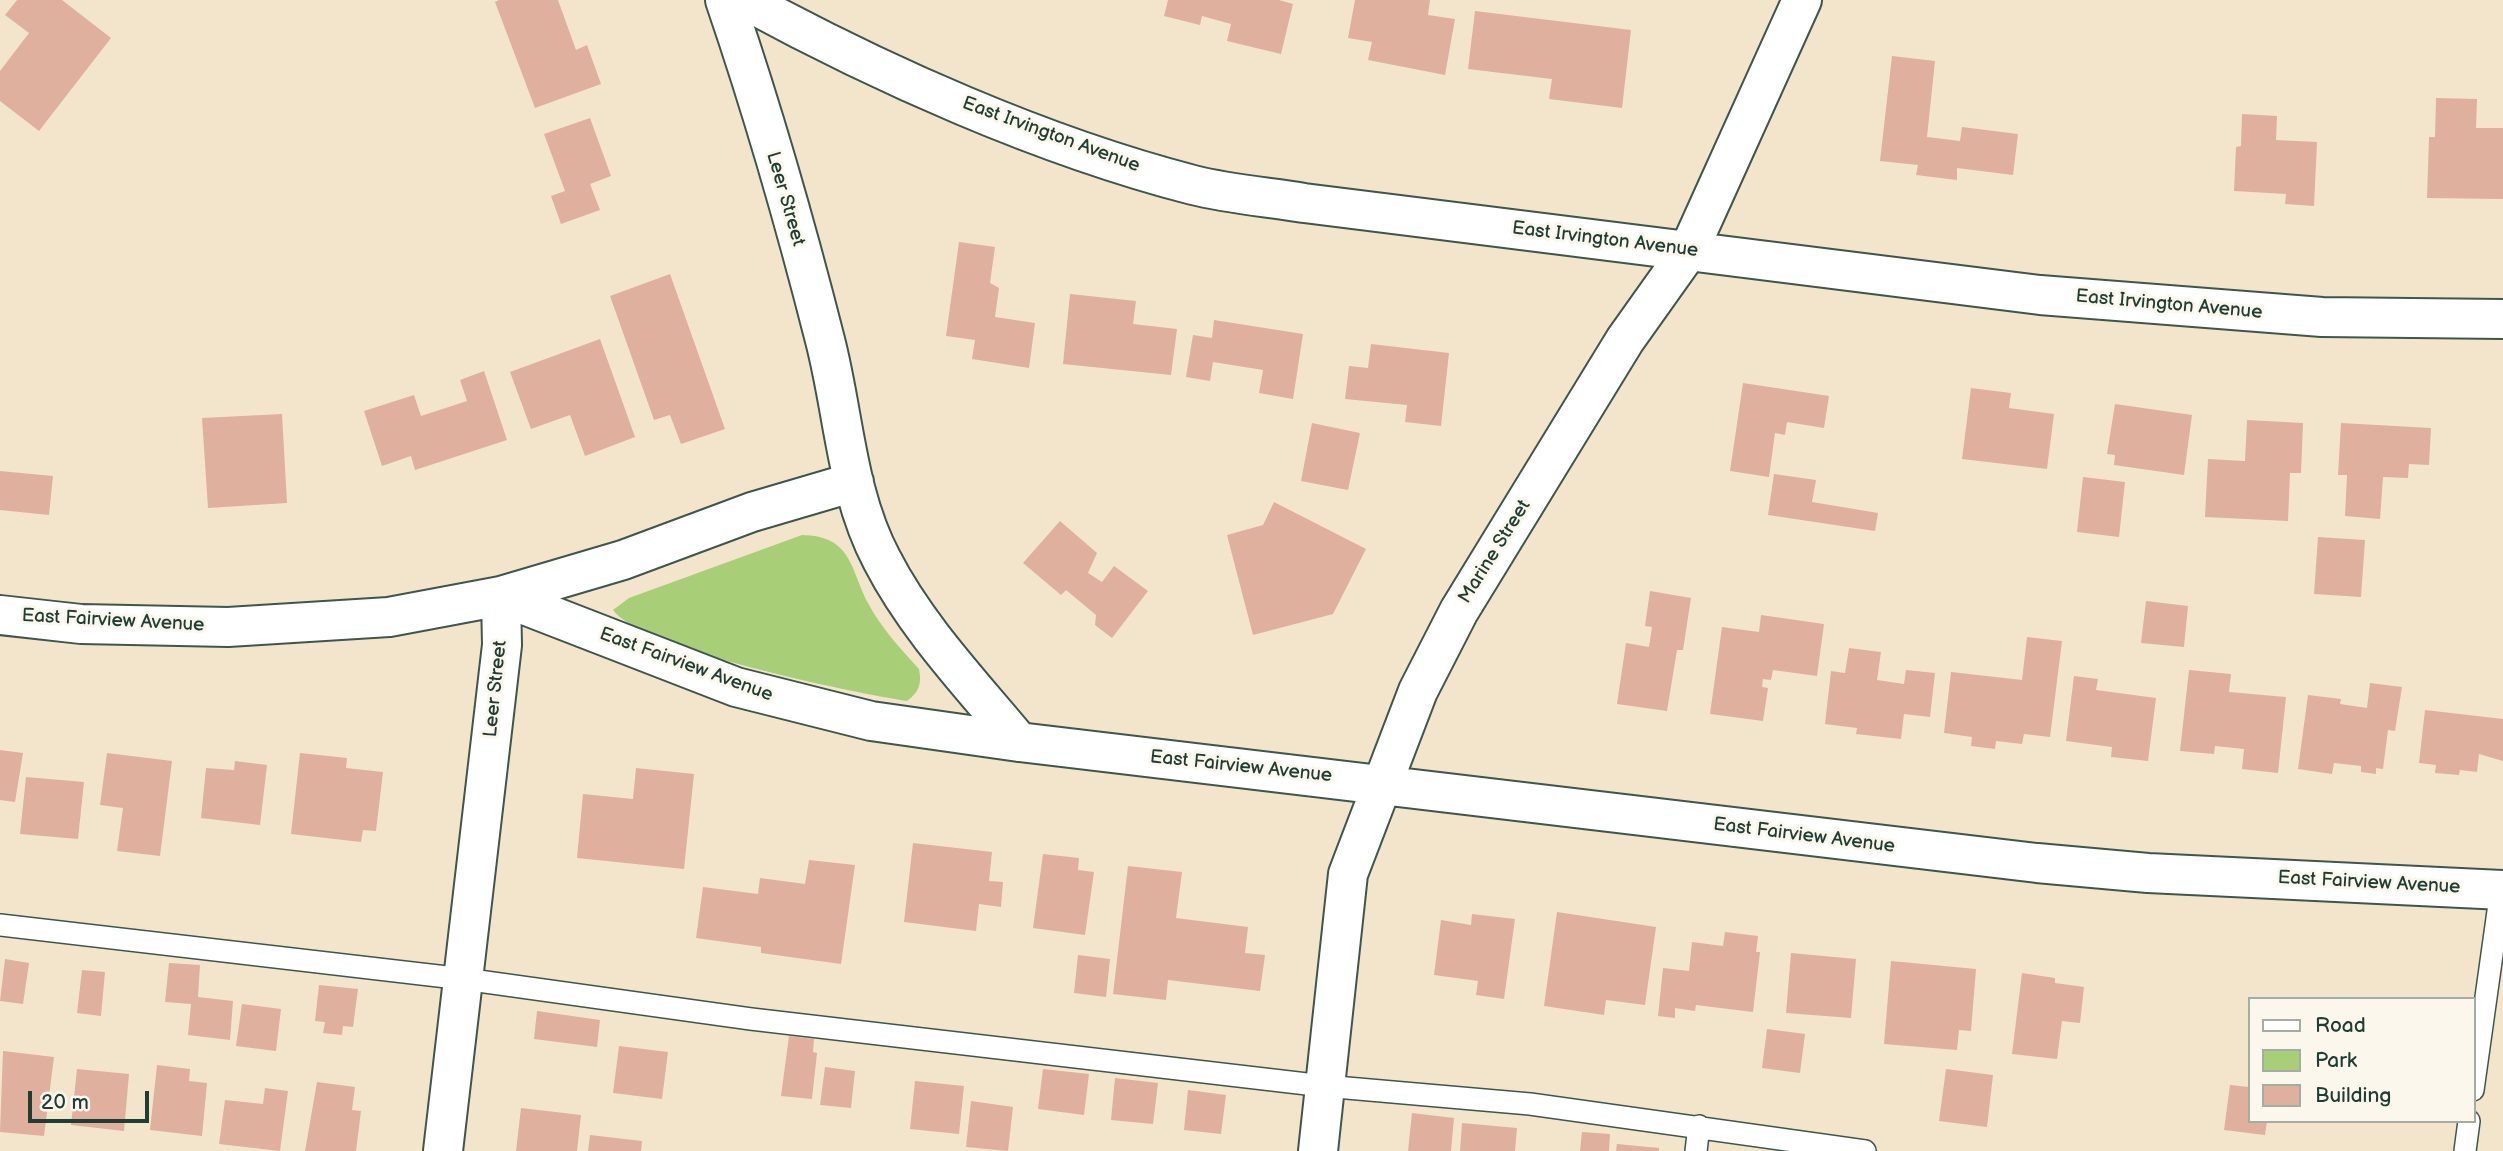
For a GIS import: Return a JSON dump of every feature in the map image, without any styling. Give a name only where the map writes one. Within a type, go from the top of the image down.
[{"type":"street","name":"Leer Street","points":[[725,0],[747,64],[826,343],[857,499],[881,558],[903,597],[934,640],[1019,742]]},
{"type":"street","name":"East Irvington Avenue","points":[[745,0],[825,43],[997,118],[1194,185],[1304,203],[2040,295],[2322,317],[2503,318]]},
{"type":"street","name":"Marine Street","points":[[1318,1151],[1348,874],[1418,691],[1458,611],[1625,340],[1689,250],[1802,0]]},
{"type":"street","points":[[501,596],[623,560],[752,512],[854,482]]},
{"type":"street","name":"Leer Street","points":[[443,1151],[502,645],[501,596]]},
{"type":"street","name":"East Fairview Avenue","points":[[0,615],[81,624],[228,627],[390,617],[501,596],[762,694],[871,721],[1019,742],[1382,783],[1634,816],[2037,863],[2148,873],[2502,890]]},
{"type":"lane","points":[[2475,1076],[2502,890]]},
{"type":"lane","points":[[0,925],[464,979],[764,1020],[1324,1086],[1531,1104],[1865,1151]]},
{"type":"lane","points":[[2465,1151],[2469,1123]]},
{"type":"lane","points":[[1696,1151],[1699,1126]]},
{"type":"green space","points":[[802,535],[831,541],[847,556],[879,621],[919,669],[919,687],[907,701],[798,679],[704,654],[663,640],[631,625],[613,610],[629,598]]},
{"type":"building","points":[[17,0],[62,0],[111,38],[39,131],[0,101],[0,71],[29,33],[5,15]]},
{"type":"building","points":[[558,0],[576,50],[587,45],[601,84],[535,108],[495,2]]},
{"type":"building","points":[[1168,0],[1279,0],[1293,4],[1281,54],[1227,41],[1231,24],[1202,16],[1200,25],[1164,16]]},
{"type":"building","points":[[1355,0],[1430,0],[1428,15],[1455,19],[1445,75],[1368,60],[1372,42],[1348,38]]},
{"type":"building","points":[[1475,11],[1631,30],[1622,108],[1549,99],[1552,79],[1468,69]]},
{"type":"building","points":[[1892,56],[1935,61],[1927,137],[1960,141],[1962,127],[2018,134],[2013,175],[1957,168],[1957,180],[1916,175],[1918,165],[1880,161]]},
{"type":"building","points":[[2436,98],[2477,99],[2476,128],[2503,128],[2503,199],[2427,198],[2429,137],[2435,137]]},
{"type":"building","points":[[2242,114],[2277,116],[2276,140],[2317,142],[2314,206],[2285,204],[2286,194],[2234,191],[2236,147],[2241,146]]},
{"type":"building","points":[[590,118],[611,176],[590,184],[600,210],[561,224],[551,196],[565,191],[544,134]]},
{"type":"building","points":[[959,242],[995,247],[990,283],[999,288],[995,317],[1035,323],[1029,368],[972,359],[975,340],[946,336]]},
{"type":"building","points":[[670,274],[725,429],[681,444],[670,415],[654,420],[610,296]]},
{"type":"building","points":[[1070,294],[1136,301],[1133,324],[1177,329],[1171,375],[1063,364]]},
{"type":"building","points":[[1214,320],[1303,334],[1293,399],[1259,393],[1263,370],[1213,362],[1210,381],[1186,377],[1193,335],[1212,338]]},
{"type":"building","points":[[600,339],[635,437],[585,456],[570,415],[531,429],[510,372]]},
{"type":"building","points":[[1371,344],[1449,353],[1441,426],[1405,422],[1407,405],[1345,399],[1349,366],[1368,368]]},
{"type":"building","points":[[484,371],[507,440],[415,470],[411,456],[382,466],[364,411],[414,395],[421,416],[467,401],[460,380]]},
{"type":"building","points":[[1743,383],[1829,396],[1824,428],[1787,422],[1785,435],[1775,433],[1769,477],[1730,471]]},
{"type":"building","points":[[1971,388],[2011,393],[2009,408],[2054,414],[2047,469],[1962,459]]},
{"type":"building","points":[[2115,404],[2192,415],[2184,475],[2114,465],[2115,455],[2107,454]]},
{"type":"building","points":[[282,414],[287,503],[208,508],[202,418]]},
{"type":"building","points":[[2247,420],[2303,423],[2301,473],[2290,473],[2288,521],[2205,517],[2208,459],[2245,461]]},
{"type":"building","points":[[1312,423],[1360,433],[1348,490],[1301,481]]},
{"type":"building","points":[[2341,423],[2431,428],[2429,465],[2409,464],[2408,478],[2383,477],[2380,519],[2345,516],[2347,475],[2338,475]]},
{"type":"building","points":[[0,471],[53,476],[49,515],[0,510]]},
{"type":"building","points":[[1774,474],[1816,480],[1812,502],[1878,513],[1875,531],[1768,515]]},
{"type":"building","points":[[2083,477],[2125,482],[2119,537],[2077,532]]},
{"type":"building","points":[[1274,502],[1366,549],[1333,614],[1253,635],[1227,535],[1263,525]]},
{"type":"building","points":[[1060,521],[1097,553],[1088,573],[1102,582],[1114,566],[1148,591],[1112,638],[1095,625],[1096,615],[1066,590],[1061,595],[1023,563]]},
{"type":"building","points":[[2318,537],[2365,540],[2361,597],[2314,594]]},
{"type":"building","points":[[1650,591],[1691,598],[1683,650],[1677,650],[1667,711],[1617,704],[1626,643],[1649,647],[1652,627],[1645,626]]},
{"type":"building","points":[[2146,601],[2188,606],[2184,647],[2141,643]]},
{"type":"building","points":[[1761,615],[1824,624],[1817,676],[1773,670],[1771,680],[1763,679],[1762,687],[1768,688],[1763,721],[1710,714],[1722,627],[1759,632]]},
{"type":"building","points":[[2027,637],[2062,641],[2050,737],[2024,734],[2022,744],[1996,741],[1995,749],[1971,746],[1972,737],[1944,733],[1951,672],[2022,680]]},
{"type":"building","points":[[1849,648],[1881,652],[1877,680],[1904,684],[1906,670],[1935,673],[1930,717],[1904,714],[1901,739],[1856,734],[1857,728],[1825,724],[1831,671],[1845,673]]},
{"type":"building","points":[[2189,670],[2231,674],[2229,692],[2286,697],[2278,773],[2242,769],[2244,749],[2215,746],[2214,754],[2180,751]]},
{"type":"building","points":[[2074,676],[2098,679],[2096,690],[2156,698],[2148,761],[2111,757],[2112,747],[2066,741]]},
{"type":"building","points":[[2370,683],[2402,687],[2395,731],[2388,730],[2383,769],[2376,768],[2376,774],[2361,772],[2361,766],[2334,763],[2332,774],[2298,769],[2308,695],[2341,699],[2340,704],[2367,708]]},
{"type":"building","points":[[2425,710],[2503,719],[2503,761],[2479,754],[2477,772],[2460,770],[2459,775],[2435,773],[2436,765],[2419,763]]},
{"type":"building","points":[[0,750],[23,753],[15,802],[0,800]]},
{"type":"building","points":[[107,753],[172,761],[160,856],[117,851],[123,808],[100,805]]},
{"type":"building","points":[[300,753],[347,758],[346,768],[383,772],[376,831],[363,830],[361,842],[291,834]]},
{"type":"building","points":[[235,761],[267,765],[260,825],[201,818],[206,768],[234,770]]},
{"type":"building","points":[[636,768],[694,774],[684,869],[577,858],[583,794],[633,799]]},
{"type":"building","points":[[26,777],[84,782],[78,839],[20,834]]},
{"type":"building","points":[[913,843],[992,852],[989,881],[1003,882],[1001,907],[979,904],[976,931],[904,922]]},
{"type":"building","points":[[1043,854],[1079,858],[1078,870],[1094,872],[1085,935],[1033,928]]},
{"type":"building","points":[[809,860],[855,865],[841,964],[761,953],[761,947],[696,938],[703,887],[758,894],[760,878],[805,884]]},
{"type":"building","points":[[1128,866],[1182,872],[1176,918],[1248,927],[1245,953],[1265,955],[1260,991],[1168,980],[1166,1000],[1113,994]]},
{"type":"building","points":[[1557,912],[1656,927],[1645,1005],[1606,1000],[1604,1015],[1544,1006]]},
{"type":"building","points":[[1472,914],[1515,919],[1504,999],[1476,995],[1478,981],[1434,975],[1441,920],[1471,925]]},
{"type":"building","points":[[1725,932],[1758,936],[1756,952],[1760,952],[1753,1012],[1696,1005],[1695,1011],[1675,1008],[1675,1018],[1658,1016],[1663,968],[1689,971],[1692,942],[1723,946]]},
{"type":"building","points":[[1791,953],[1856,959],[1851,1018],[1786,1013]]},
{"type":"building","points":[[1078,955],[1110,959],[1106,997],[1074,993]]},
{"type":"building","points":[[5,959],[29,963],[23,1004],[0,1001]]},
{"type":"building","points":[[1891,961],[1976,969],[1971,1031],[1959,1030],[1957,1050],[1884,1044]]},
{"type":"building","points":[[169,963],[200,965],[198,997],[233,1001],[230,1040],[188,1035],[191,1004],[165,1002]]},
{"type":"building","points":[[82,970],[105,972],[101,1016],[77,1013]]},
{"type":"building","points":[[2022,973],[2055,978],[2055,983],[2084,987],[2080,1023],[2062,1021],[2057,1059],[2012,1054]]},
{"type":"building","points":[[319,985],[358,989],[353,1027],[343,1026],[342,1035],[323,1033],[325,1022],[315,1021]]},
{"type":"building","points":[[242,1004],[281,1009],[276,1051],[236,1046]]},
{"type":"building","points":[[537,1011],[600,1020],[597,1047],[534,1039]]},
{"type":"building","points":[[1767,1029],[1805,1034],[1800,1073],[1762,1068]]},
{"type":"building","points":[[789,1036],[814,1039],[813,1052],[817,1053],[812,1099],[781,1096]]},
{"type":"building","points":[[619,1046],[668,1052],[662,1099],[613,1093]]},
{"type":"building","points":[[3,1051],[54,1057],[44,1136],[0,1132]]},
{"type":"building","points":[[157,1065],[190,1069],[189,1081],[207,1083],[202,1136],[150,1130]]},
{"type":"building","points":[[825,1067],[855,1071],[851,1108],[820,1105]]},
{"type":"building","points":[[77,1069],[129,1074],[124,1131],[71,1125]]},
{"type":"building","points":[[1043,1069],[1089,1074],[1084,1115],[1038,1109]]},
{"type":"building","points":[[1946,1069],[1993,1075],[1987,1127],[1939,1121]]},
{"type":"building","points":[[1115,1078],[1158,1083],[1153,1124],[1111,1120]]},
{"type":"building","points":[[915,1081],[964,1086],[959,1134],[910,1129]]},
{"type":"building","points":[[317,1082],[355,1087],[352,1110],[361,1111],[356,1151],[305,1151]]},
{"type":"building","points":[[2230,1085],[2248,1087],[2248,1123],[2267,1123],[2265,1135],[2224,1130]]},
{"type":"building","points":[[265,1088],[288,1091],[280,1151],[219,1144],[225,1100],[263,1104]]},
{"type":"building","points":[[1188,1090],[1226,1095],[1221,1134],[1184,1130]]},
{"type":"building","points":[[971,1101],[1013,1107],[1008,1151],[966,1147]]},
{"type":"building","points":[[521,1108],[581,1115],[577,1151],[516,1151]]},
{"type":"building","points":[[1412,1113],[1454,1118],[1451,1151],[1408,1151]]},
{"type":"building","points":[[1462,1123],[1517,1128],[1515,1151],[1460,1151]]},
{"type":"building","points":[[1582,1132],[1610,1134],[1609,1151],[1580,1151]]},
{"type":"building","points":[[590,1135],[642,1141],[641,1151],[588,1151]]},
{"type":"building","points":[[1617,1144],[1659,1148],[1659,1151],[1616,1151]]}]
